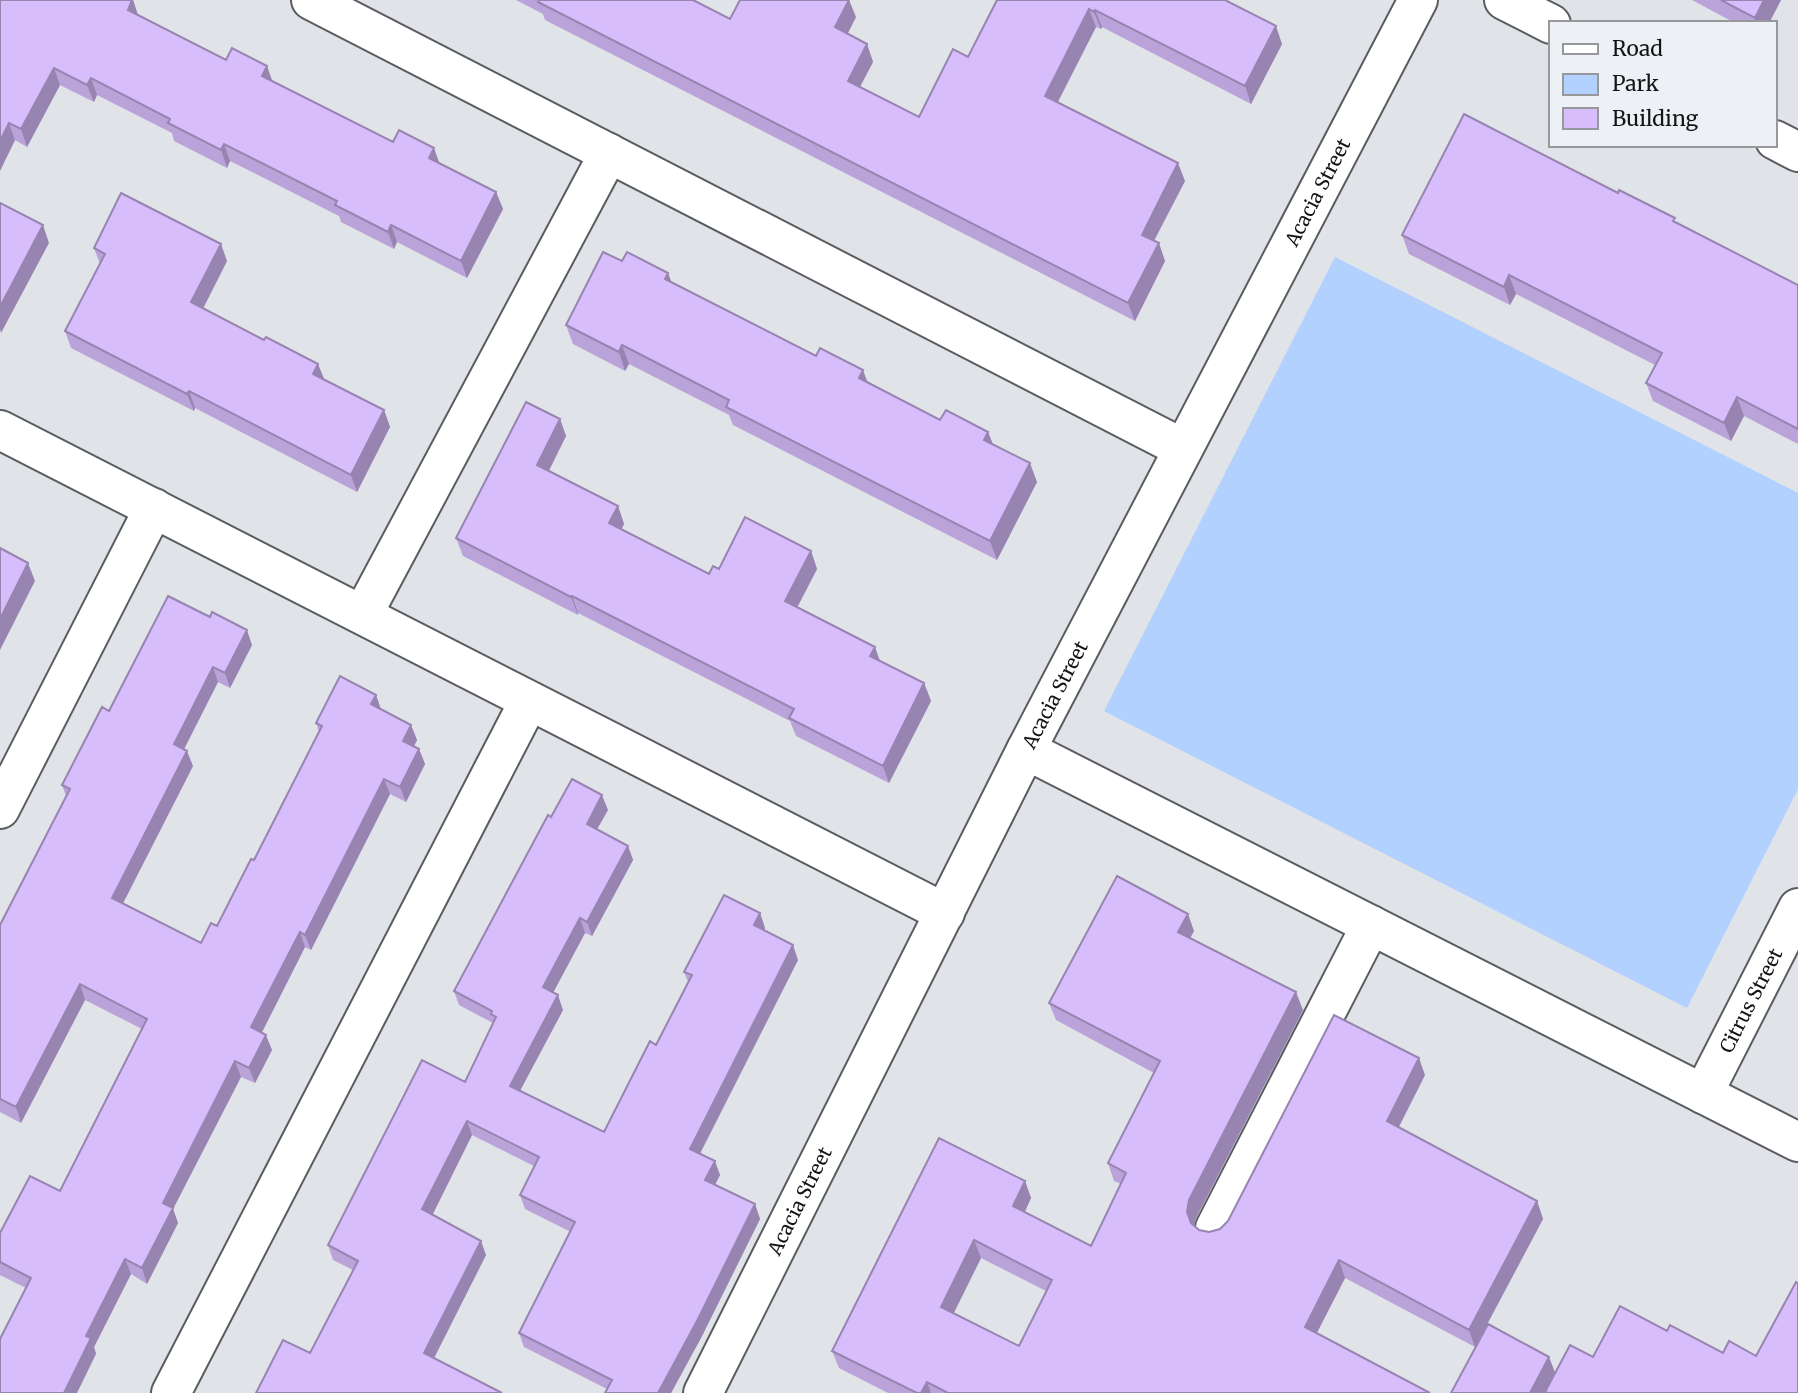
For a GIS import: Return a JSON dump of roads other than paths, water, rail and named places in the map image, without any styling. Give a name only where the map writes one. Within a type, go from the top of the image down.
[{"type":"street","points":[[311,0],[1182,448]]},
{"type":"street","name":"Acacia Street","points":[[706,1392],[1026,750],[1418,0]]},
{"type":"street","points":[[1504,0],[1549,23]]},
{"type":"street","points":[[1777,141],[1798,152]]},
{"type":"street","points":[[363,614],[609,153]]},
{"type":"street","points":[[0,430],[945,913]]},
{"type":"street","points":[[0,809],[154,508]]},
{"type":"street","points":[[171,1393],[529,701]]},
{"type":"street","points":[[1026,750],[1798,1142]]},
{"type":"street","name":"Citrus Street","points":[[1703,1094],[1798,908]]},
{"type":"street","points":[[1215,1228],[1371,925]]}]
